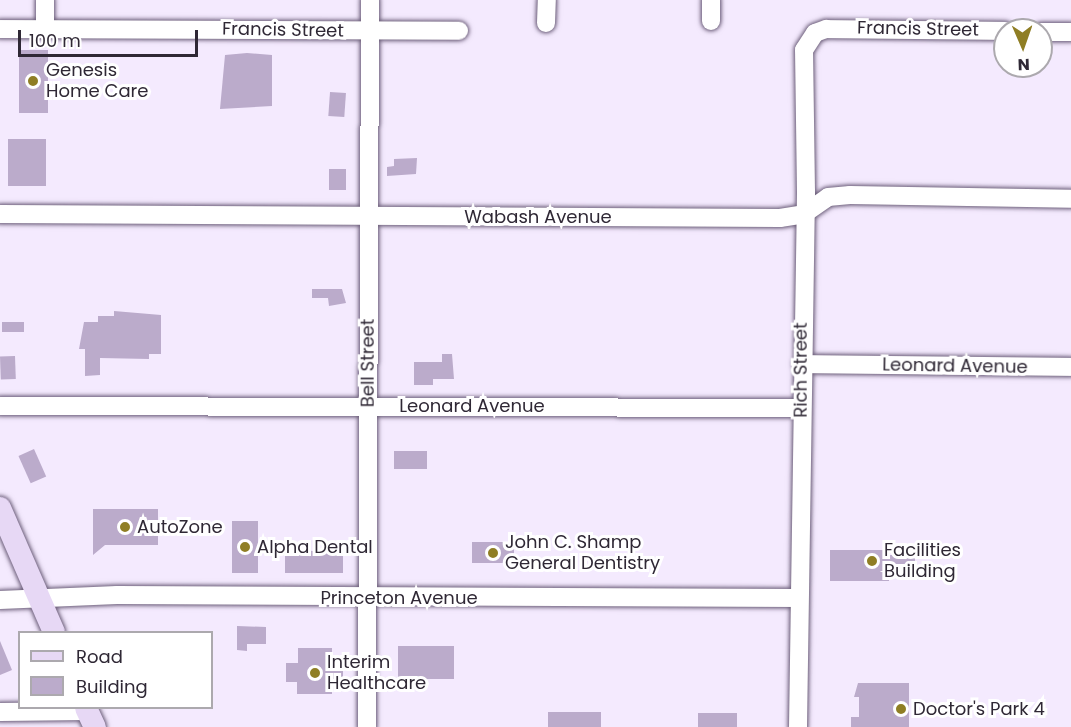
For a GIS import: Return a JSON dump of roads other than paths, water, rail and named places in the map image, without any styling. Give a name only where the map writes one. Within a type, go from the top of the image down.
[{"type":"main road","points":[[0,508],[53,631]]},
{"type":"street","points":[[45,0],[45,30]]},
{"type":"street","name":"Bell Street","points":[[367,727],[370,0]]},
{"type":"street","points":[[546,23],[547,0]]},
{"type":"street","points":[[711,0],[711,21]]},
{"type":"street","name":"Francis Street","points":[[830,28],[993,31]]},
{"type":"street","name":"Rich Street","points":[[798,727],[804,214],[802,59],[815,33],[830,28]]},
{"type":"street","name":"Francis Street","points":[[0,29],[459,31]]},
{"type":"street","points":[[1053,32],[1071,32]]},
{"type":"street","name":"Wabash Avenue","points":[[0,214],[780,218],[804,214],[828,197],[850,195],[1071,199]]},
{"type":"street","name":"Leonard Avenue","points":[[802,364],[1071,367]]},
{"type":"street","name":"Leonard Avenue","points":[[0,406],[801,408]]},
{"type":"street","name":"Princeton Avenue","points":[[0,600],[117,596],[367,599],[799,598]]},
{"type":"street","points":[[0,712],[89,715]]},
{"type":"place","name":"Genesis Home Care","points":[[33,81]]},
{"type":"place","name":"AutoZone","points":[[125,527]]},
{"type":"place","name":"Alpha Dental","points":[[245,547]]},
{"type":"place","name":"John C. Shamp General Dentistry","points":[[493,553]]},
{"type":"place","name":"Facilities Building","points":[[872,561]]},
{"type":"place","name":"Interim Healthcare","points":[[315,673]]},
{"type":"place","name":"Doctor's Park 4","points":[[901,709]]}]
